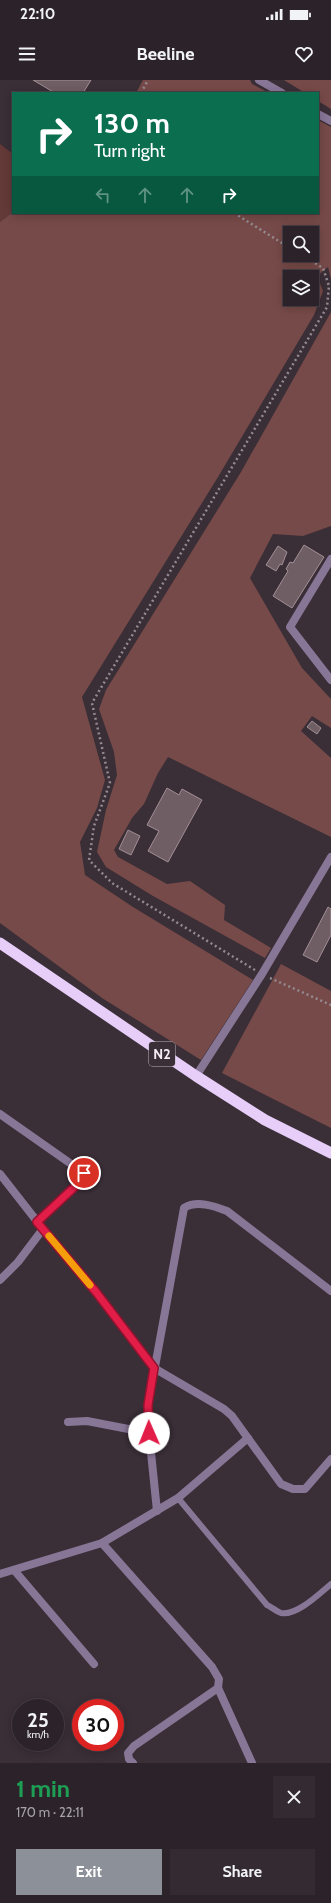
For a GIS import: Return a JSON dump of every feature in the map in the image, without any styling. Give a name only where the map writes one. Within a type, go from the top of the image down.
[{"type":"highway","name":"N2","points":[[0,943],[196,1076],[265,1120],[331,1154]]},
{"type":"street","points":[[259,80],[280,92]]},
{"type":"street","points":[[319,115],[331,121]]},
{"type":"street","points":[[331,559],[290,627],[331,680]]},
{"type":"street","points":[[196,1076],[262,974],[331,857]]},
{"type":"street","points":[[0,1114],[84,1173],[85,1176],[82,1180],[37,1222]]},
{"type":"street","points":[[0,1174],[37,1222],[96,1292],[154,1368],[224,1408],[232,1416],[281,1484],[293,1489],[305,1489],[331,1459]]},
{"type":"street","points":[[157,1511],[149,1433],[148,1405],[184,1208],[188,1206],[210,1204],[227,1211],[331,1291]]},
{"type":"street","points":[[0,1280],[18,1262],[43,1229]]},
{"type":"street","points":[[68,1422],[87,1420],[149,1433]]},
{"type":"street","points":[[0,1574],[102,1543],[178,1498],[248,1438]]},
{"type":"street","points":[[102,1543],[212,1667],[219,1679],[218,1688],[252,1763]]},
{"type":"street","points":[[14,1570],[94,1664]]},
{"type":"street","points":[[133,1763],[129,1759],[128,1753],[134,1746],[218,1688]]},
{"type":"lane","points":[[178,1498],[267,1605],[280,1612],[289,1613],[307,1603],[331,1584]]},
{"type":"path","points":[[142,92],[148,80]]},
{"type":"path","points":[[236,214],[283,244]]},
{"type":"path","points":[[313,262],[323,268],[329,286],[327,307],[92,703],[110,782],[94,826],[89,860],[112,883],[262,974],[331,1005]]},
{"type":"shaded area","points":[[143,80],[250,80],[252,84],[267,92],[137,92]]},
{"type":"shaded area","points":[[284,80],[331,80],[331,109],[319,102],[319,92],[303,92]]},
{"type":"shaded area","points":[[319,121],[331,127],[331,279],[328,267],[319,274],[319,270],[283,270],[283,306],[317,306],[314,315],[218,477],[82,697],[105,780],[97,808],[80,842],[85,875],[133,907],[253,980],[201,1060],[102,998],[0,923],[0,222],[12,213],[12,214],[319,214]]},
{"type":"shaded area","points":[[0,144],[12,153],[12,213],[0,222]]},
{"type":"shaded area","points":[[319,281],[323,291],[319,302]]},
{"type":"shaded area","points":[[331,312],[331,526],[303,536],[273,534],[250,578],[302,668],[331,699],[331,728],[312,716],[301,731],[331,758],[331,837],[168,757],[158,773],[144,804],[132,818],[114,850],[118,857],[167,884],[190,881],[225,905],[224,920],[271,948],[265,958],[153,896],[106,867],[97,852],[106,810],[117,775],[114,752],[99,709],[106,690],[241,472]]},
{"type":"shaded area","points":[[281,964],[331,991],[331,1128],[222,1073]]},
{"type":"building","points":[[33,80],[91,80],[84,92],[53,92]]},
{"type":"building","points":[[304,545],[324,557],[292,608],[273,596],[288,571],[286,569],[290,562],[293,563]]},
{"type":"building","points":[[278,546],[287,552],[282,565],[280,564],[276,571],[266,565]]},
{"type":"building","points":[[312,721],[321,728],[317,734],[307,727]]},
{"type":"building","points":[[167,788],[179,795],[182,789],[202,800],[168,862],[148,851],[159,831],[147,825]]},
{"type":"building","points":[[128,830],[140,836],[131,855],[119,849]]},
{"type":"building","points":[[328,907],[331,909],[331,935],[317,962],[303,955]]},
{"type":"slow traffic","points":[[49,1236],[90,1285]]},
{"type":"route","points":[[84,1173],[85,1176],[82,1180],[37,1222],[96,1292],[154,1368],[148,1405],[149,1433]]}]
